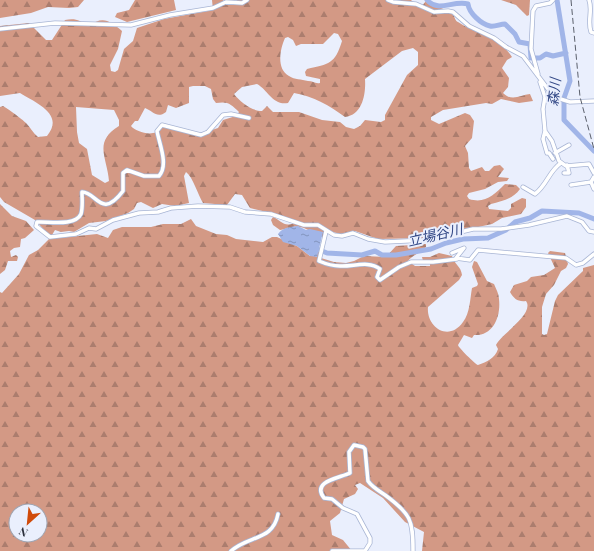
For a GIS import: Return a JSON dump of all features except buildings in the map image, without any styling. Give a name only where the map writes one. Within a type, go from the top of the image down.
[{"type":"street","points":[[0,29],[55,23],[124,26],[191,11],[213,8],[226,2],[242,2],[247,0]]},
{"type":"street","points":[[388,0],[393,2],[416,4],[434,12],[453,12],[469,26],[494,38],[506,48],[523,56],[554,97],[566,101],[594,101]]},
{"type":"street","points":[[552,159],[547,153],[542,136],[545,130],[545,97],[531,50],[533,11],[536,6],[550,3],[553,0]]},
{"type":"street","points":[[589,0],[591,6],[589,26],[591,32],[594,33]]},
{"type":"street","points":[[249,118],[231,114],[223,115],[208,132],[203,135],[162,125],[157,131],[161,143],[163,160],[162,171],[159,176],[144,176],[127,170],[123,173],[123,191],[113,201],[106,204],[100,203],[88,193],[82,192],[81,213],[77,218],[60,223],[40,221],[36,222],[35,224],[48,237],[69,235],[81,233],[89,228],[96,229],[113,220],[139,213],[158,212],[171,208],[198,206],[230,207],[245,212],[271,214],[304,225],[318,225],[326,231],[338,236],[353,233],[368,239],[385,242],[426,240],[473,229],[501,229],[529,225],[567,216],[582,222],[589,231],[594,232]]},
{"type":"street","points":[[545,130],[552,141],[555,152],[561,162],[567,165],[589,164],[594,173]]},
{"type":"street","points":[[547,153],[555,152],[569,145]]},
{"type":"street","points":[[523,187],[535,194],[544,186],[553,168],[561,162]]},
{"type":"street","points":[[564,173],[568,173],[567,165]]},
{"type":"street","points":[[548,178],[551,183]]},
{"type":"street","points":[[571,185],[591,182],[594,178]]},
{"type":"street","points":[[591,182],[594,189]]},
{"type":"street","points":[[326,231],[318,261],[341,266],[359,264],[373,265],[380,269],[377,277],[380,280],[399,267],[411,262],[433,262],[457,258],[472,259],[475,252],[482,250],[566,258],[576,265],[583,263],[594,254]]},
{"type":"street","points":[[452,253],[464,248],[456,256],[457,258]]},
{"type":"street","points":[[332,551],[365,550],[370,544],[370,538],[357,514],[343,508],[332,499],[324,498],[320,492],[321,487],[325,482],[350,473],[349,452],[354,446],[358,445],[363,447],[365,450],[366,477],[370,484],[396,503],[409,518],[412,525],[413,551]]},
{"type":"street","points":[[231,551],[248,541],[270,532],[277,520],[278,514]]},
{"type":"green space","points":[[0,0],[84,0],[78,7],[48,7],[31,13],[0,18]]},
{"type":"green space","points":[[135,0],[174,0],[176,10],[127,22],[115,17],[117,13],[129,10]]},
{"type":"green space","points":[[212,0],[223,0],[226,5],[234,5],[237,0],[411,0],[417,6],[421,7],[426,1],[451,13],[457,21],[465,26],[494,40],[507,50],[512,57],[507,60],[502,68],[509,78],[508,87],[503,93],[506,96],[513,98],[530,94],[533,101],[519,103],[501,99],[492,104],[486,103],[443,110],[431,117],[431,120],[439,124],[465,113],[470,115],[474,121],[472,138],[465,146],[468,153],[469,168],[471,171],[482,167],[485,171],[489,171],[494,166],[500,165],[504,169],[498,177],[509,178],[507,181],[498,182],[485,189],[469,193],[467,196],[469,199],[480,200],[489,198],[505,184],[516,185],[520,189],[514,195],[491,204],[488,206],[489,209],[508,211],[511,208],[511,204],[522,198],[526,199],[526,207],[521,214],[502,218],[492,224],[427,238],[378,239],[355,231],[340,234],[326,230],[323,238],[315,231],[302,227],[292,227],[280,230],[273,225],[271,220],[273,217],[288,225],[294,223],[275,214],[250,208],[242,195],[235,194],[227,205],[203,203],[189,174],[186,172],[184,176],[189,203],[175,206],[162,204],[153,208],[141,202],[137,203],[134,209],[128,213],[106,221],[89,223],[74,232],[61,232],[55,230],[52,235],[49,235],[35,220],[4,202],[0,197],[0,107],[3,106],[11,111],[26,123],[38,137],[47,136],[52,128],[53,121],[51,115],[46,110],[20,93],[0,96],[0,26],[29,23],[46,40],[52,40],[65,20],[77,20],[88,26],[102,20],[109,22],[122,31],[118,49],[110,65],[111,71],[115,72],[118,70],[124,49],[133,41],[137,28],[164,19],[213,10]],"holes":[[[334,33],[338,34],[342,41],[334,59],[321,66],[307,69],[305,72],[306,76],[320,79],[320,83],[294,78],[289,76],[282,69],[280,58],[285,38],[288,37],[293,40],[296,46],[301,44],[323,44]],[[413,48],[418,52],[418,65],[407,75],[385,115],[385,120],[381,122],[365,120],[360,126],[354,129],[346,127],[340,122],[322,120],[299,112],[273,112],[267,106],[262,111],[258,111],[250,108],[234,94],[242,87],[257,84],[278,102],[288,103],[294,93],[301,94],[321,102],[345,117],[351,115],[360,108],[364,97],[365,79],[402,51]],[[205,86],[211,89],[213,99],[216,103],[224,102],[234,107],[239,112],[236,116],[223,120],[218,128],[212,130],[204,136],[165,126],[156,132],[146,133],[131,126],[135,121],[138,121],[145,108],[155,114],[160,115],[166,112],[168,105],[176,108],[189,103],[189,87]],[[76,107],[114,110],[119,120],[119,126],[111,132],[106,138],[104,144],[104,157],[109,181],[105,183],[92,175],[87,149],[79,143]]]},
{"type":"green space","points":[[501,0],[530,0],[529,15],[527,16],[516,5]]},
{"type":"green space","points":[[0,204],[12,216],[26,221],[34,230],[25,238],[21,239],[20,247],[14,248],[10,251],[11,257],[16,255],[18,257],[17,261],[8,261],[5,270],[0,274]]},
{"type":"green space","points":[[191,219],[196,226],[216,234],[227,235],[236,239],[263,242],[272,237],[277,237],[297,246],[310,256],[317,253],[321,246],[321,258],[334,262],[346,263],[364,256],[386,257],[396,246],[426,244],[424,249],[408,261],[415,266],[430,266],[430,261],[423,261],[422,257],[430,257],[439,253],[452,256],[462,275],[459,280],[428,307],[428,314],[434,326],[439,330],[445,331],[451,331],[457,328],[463,322],[467,314],[472,288],[478,284],[472,267],[474,261],[477,262],[487,281],[494,284],[498,295],[499,306],[497,319],[491,329],[481,334],[474,335],[472,338],[464,335],[458,345],[478,365],[495,355],[498,349],[496,345],[499,340],[522,318],[526,312],[528,306],[526,301],[516,300],[510,292],[514,285],[527,281],[531,277],[544,275],[555,268],[548,253],[550,251],[565,253],[568,264],[566,268],[561,271],[554,285],[546,294],[542,307],[542,334],[544,335],[547,334],[555,301],[558,295],[583,271],[583,268],[594,265],[594,551],[422,551],[424,532],[405,522],[383,498],[360,483],[355,485],[358,489],[355,494],[344,499],[340,513],[330,521],[332,535],[343,540],[352,551],[0,551],[0,292],[2,293],[19,274],[29,255],[38,250],[49,239],[97,234],[108,238],[113,230],[122,227],[151,227],[163,224],[181,224]]},
{"type":"water","points":[[298,226],[306,230],[310,229],[323,232],[317,257],[310,256],[297,246],[283,242],[278,234],[289,227]]},
{"type":"waterway","points":[[427,0],[436,6],[462,3],[468,4],[476,18],[483,23],[492,26],[505,24],[515,34],[519,42],[530,44],[531,58],[540,58],[546,54],[553,56],[566,53]]},
{"type":"waterway","name":"森川","points":[[557,0],[570,81],[564,98],[564,120],[594,151]]},
{"type":"waterway","name":"立場谷川","points":[[317,249],[327,253],[362,255],[375,251],[382,255],[396,255],[431,249],[446,243],[463,239],[488,238],[506,230],[515,222],[530,218],[542,211],[579,213],[594,219]]},
{"type":"railway","points":[[571,0],[580,97],[594,149]]}]
